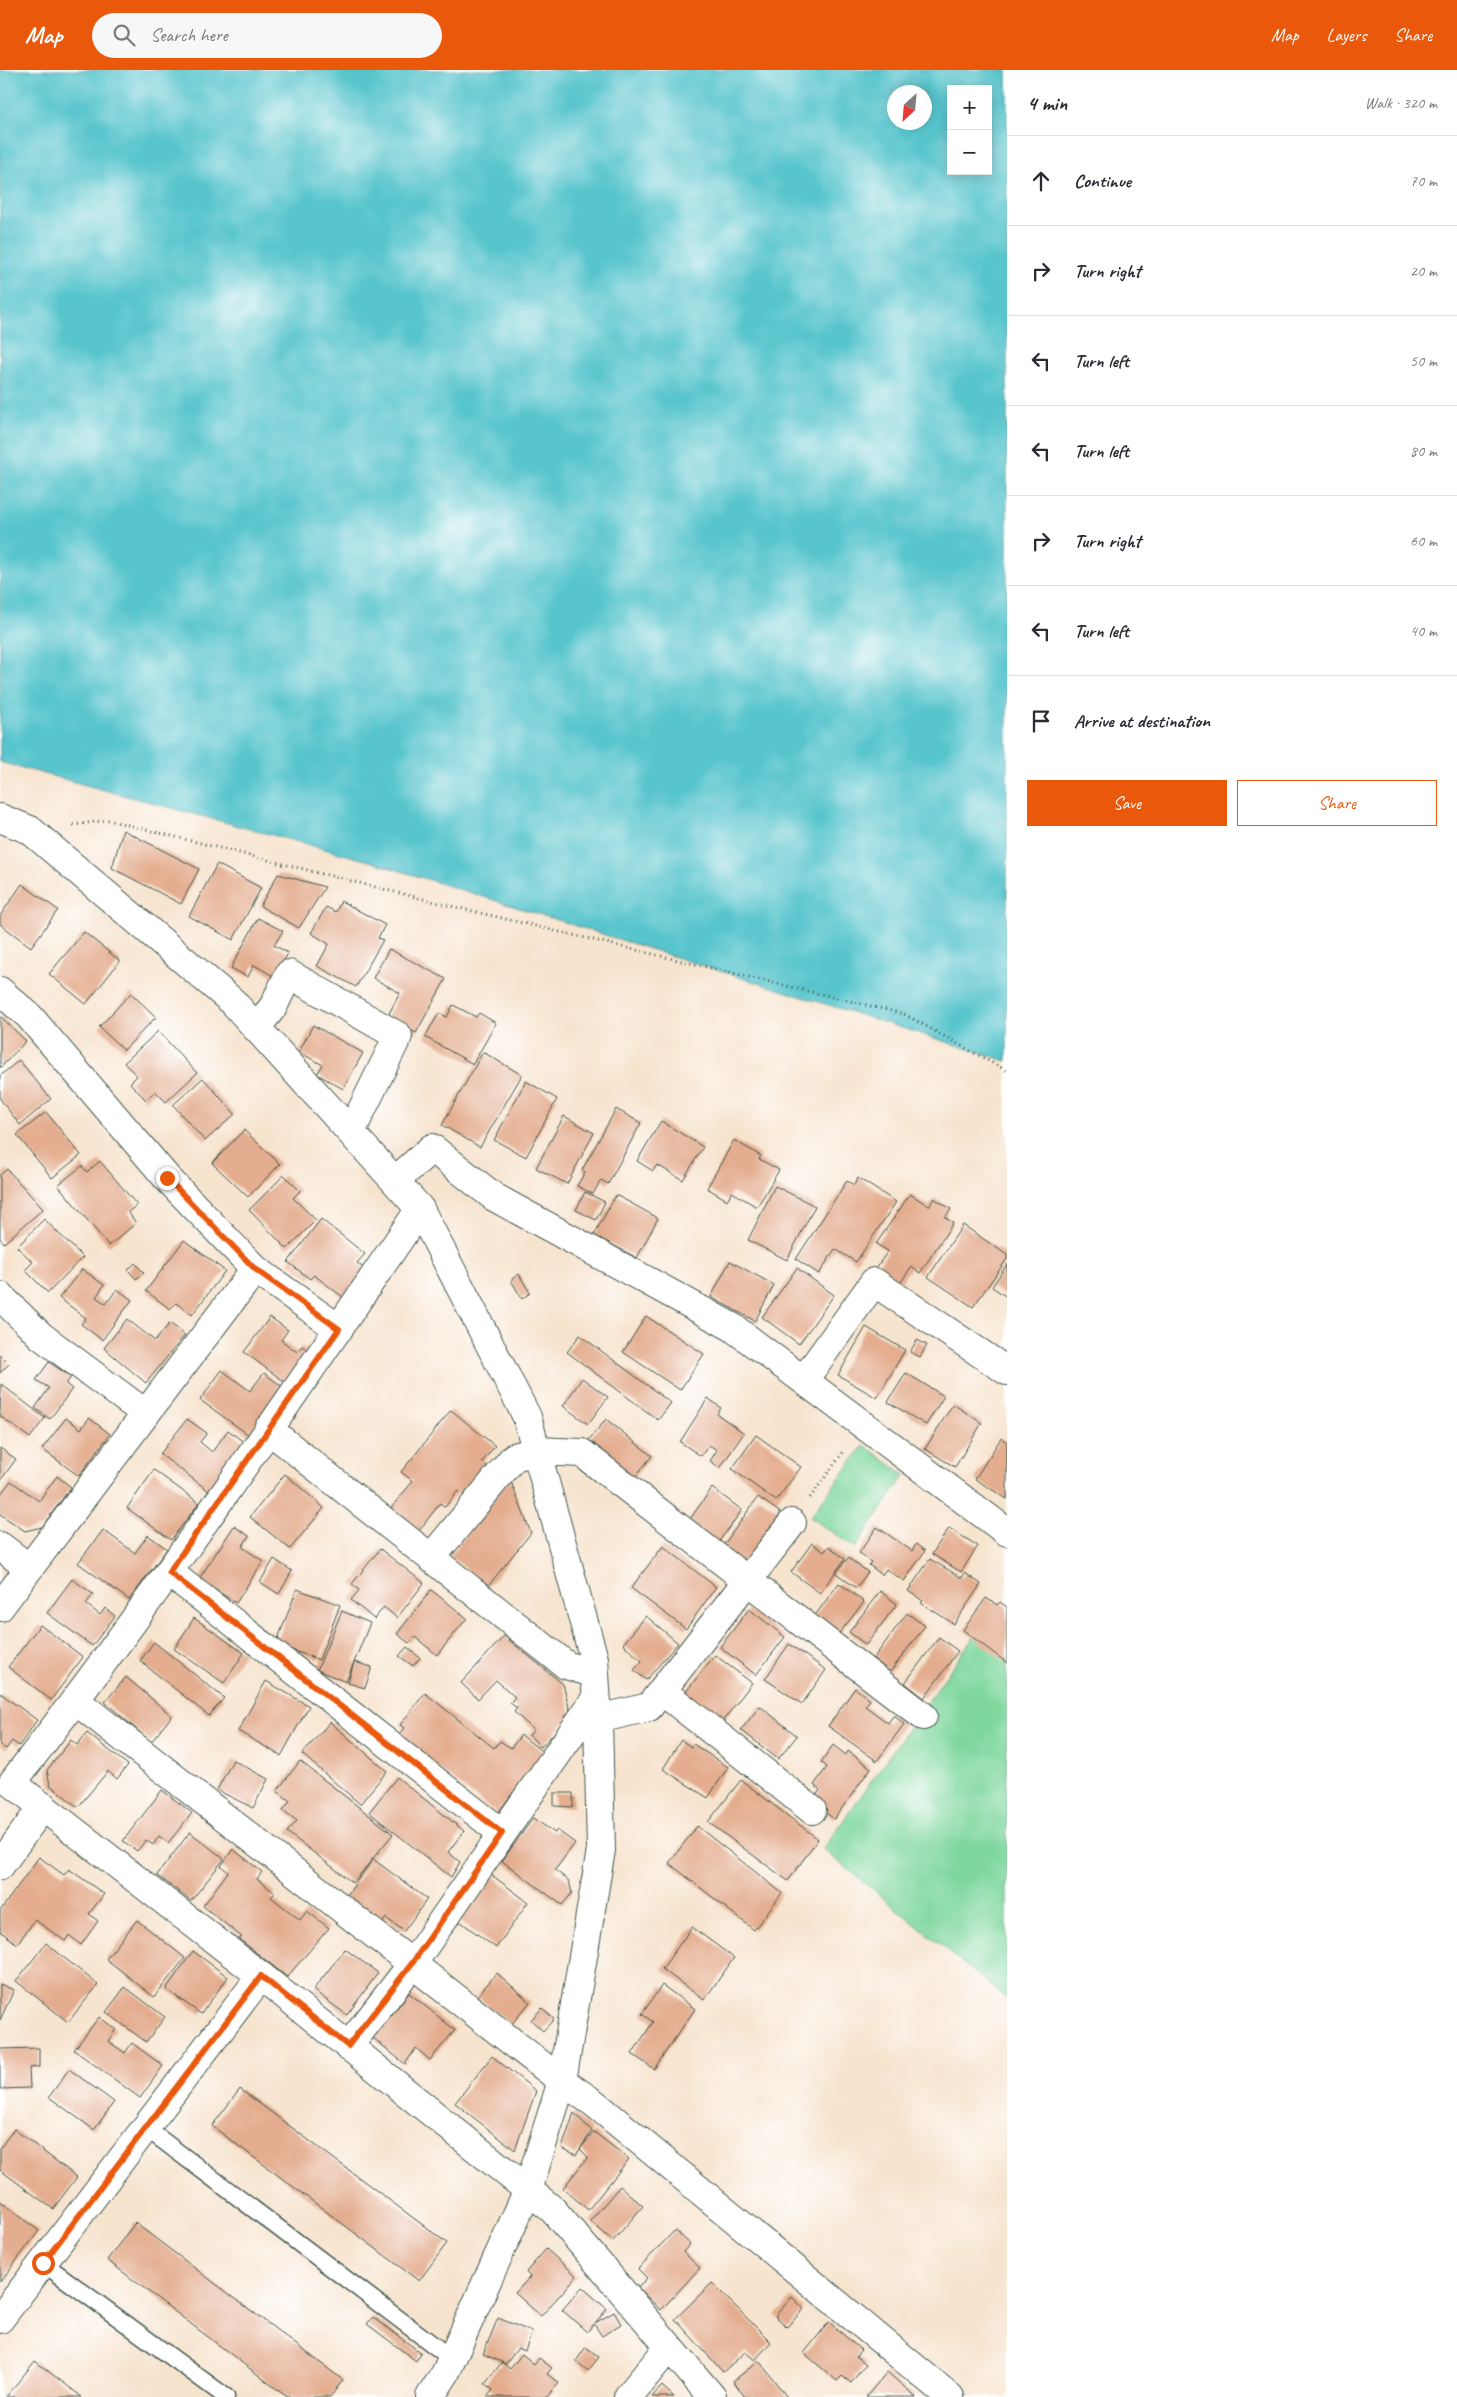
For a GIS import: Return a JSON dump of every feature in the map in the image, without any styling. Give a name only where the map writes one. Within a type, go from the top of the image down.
[{"type":"street","points":[[0,818],[30,830],[233,1002],[420,1209],[527,1416],[594,1660],[601,1850],[562,2081],[528,2190],[445,2374],[430,2397]]},
{"type":"street","points":[[256,1028],[273,1007],[289,974],[398,1036],[351,1132]]},
{"type":"street","points":[[0,991],[29,1016],[167,1178],[255,1269],[339,1329]]},
{"type":"street","points":[[395,1181],[432,1148],[494,1196],[732,1327],[1007,1532]]},
{"type":"street","points":[[420,1209],[339,1329],[169,1572],[76,1700],[6,1778],[261,1976],[553,2210],[712,2397]]},
{"type":"street","points":[[0,1607],[255,1269]]},
{"type":"street","points":[[804,1380],[874,1282],[1007,1371]]},
{"type":"street","points":[[0,1296],[42,1336],[146,1414]]},
{"type":"street","points":[[268,1429],[566,1665],[596,1697],[649,1707],[792,1524]]},
{"type":"street","points":[[431,1558],[514,1457],[537,1452],[582,1453],[923,1716]]},
{"type":"street","points":[[0,1546],[29,1568]]},
{"type":"street","points":[[169,1572],[502,1833]]},
{"type":"street","points":[[662,1691],[812,1810]]},
{"type":"street","points":[[348,2046],[413,1962],[596,1697]]},
{"type":"street","points":[[76,1700],[413,1962],[562,2081],[594,2103],[950,2397]]},
{"type":"street","points":[[0,1866],[43,1806]]},
{"type":"street","points":[[0,2319],[261,1976]]},
{"type":"street","points":[[628,2397],[669,2347]]},
{"type":"lane","points":[[146,2128],[452,2358]]},
{"type":"lane","points":[[43,2263],[226,2397]]},
{"type":"path","points":[[30,830],[108,820],[447,906],[904,1014],[1007,1071]]},
{"type":"path","points":[[792,1524],[863,1424]]},
{"type":"green space","points":[[864,1445],[905,1475],[855,1548],[810,1517]]},
{"type":"green space","points":[[977,1632],[1007,1657],[1007,1999],[823,1849]]},
{"type":"water","points":[[0,70],[1007,70],[1007,1061],[369,861],[0,762]]},
{"type":"building","points":[[123,830],[199,869],[181,904],[112,868]]},
{"type":"building","points":[[217,864],[261,888],[233,940],[189,916]]},
{"type":"building","points":[[278,874],[325,887],[299,928],[260,906]]},
{"type":"building","points":[[22,884],[58,910],[31,947],[0,924],[0,916]]},
{"type":"building","points":[[341,901],[385,925],[378,938],[383,940],[356,987],[317,966],[329,944],[311,933],[326,907],[336,912]]},
{"type":"building","points":[[258,918],[283,931],[274,945],[288,953],[275,977],[254,965],[248,977],[231,968]]},
{"type":"building","points":[[84,932],[120,961],[86,1004],[49,974]]},
{"type":"building","points":[[389,949],[446,979],[416,1033],[387,1017],[400,993],[373,978]]},
{"type":"building","points":[[131,993],[156,1017],[124,1050],[99,1027]]},
{"type":"building","points":[[453,1005],[476,1017],[479,1013],[496,1023],[473,1064],[425,1037],[439,1013],[447,1017]]},
{"type":"building","points":[[0,1016],[26,1041],[0,1068]]},
{"type":"building","points":[[313,1025],[363,1053],[343,1089],[317,1074],[323,1065],[299,1052]]},
{"type":"building","points":[[158,1031],[197,1073],[166,1102],[155,1091],[146,1100],[130,1083],[137,1076],[124,1063]]},
{"type":"building","points":[[483,1052],[522,1075],[480,1147],[442,1125]]},
{"type":"building","points":[[19,1060],[51,1099],[20,1125],[0,1099],[0,1076]]},
{"type":"building","points":[[203,1078],[235,1114],[205,1141],[173,1105]]},
{"type":"building","points":[[526,1081],[557,1099],[526,1157],[494,1140]]},
{"type":"building","points":[[616,1109],[641,1123],[608,1184],[601,1180],[593,1194],[577,1186],[585,1172],[582,1170]]},
{"type":"building","points":[[46,1112],[81,1155],[52,1178],[17,1135]]},
{"type":"building","points":[[564,1116],[594,1133],[567,1184],[536,1168]]},
{"type":"building","points":[[661,1121],[703,1147],[683,1180],[657,1165],[653,1171],[637,1161]]},
{"type":"building","points":[[244,1130],[280,1164],[248,1197],[212,1163]]},
{"type":"building","points":[[734,1140],[761,1156],[759,1159],[779,1170],[757,1207],[732,1192],[727,1200],[707,1188]]},
{"type":"building","points":[[100,1161],[137,1205],[128,1212],[136,1223],[109,1246],[58,1185],[82,1166],[87,1172]]},
{"type":"building","points":[[7,1169],[43,1209],[4,1243],[0,1238],[0,1175]]},
{"type":"building","points":[[284,1175],[300,1191],[293,1198],[316,1220],[287,1249],[249,1210]]},
{"type":"building","points":[[858,1178],[896,1202],[856,1262],[835,1249],[819,1274],[796,1259],[847,1181],[854,1185]]},
{"type":"building","points":[[775,1186],[815,1206],[787,1260],[748,1240]]},
{"type":"building","points":[[585,1192],[605,1202],[596,1220],[576,1210]]},
{"type":"building","points":[[910,1194],[929,1206],[934,1198],[951,1209],[945,1217],[953,1223],[920,1273],[911,1267],[897,1288],[874,1271],[888,1251],[876,1244]]},
{"type":"building","points":[[616,1195],[658,1218],[637,1258],[594,1235]]},
{"type":"building","points":[[44,1219],[83,1257],[48,1293],[25,1270],[33,1262],[17,1247]]},
{"type":"building","points":[[321,1219],[365,1254],[357,1263],[370,1273],[348,1301],[314,1275],[310,1279],[288,1262]]},
{"type":"building","points":[[963,1225],[1007,1255],[1007,1259],[973,1307],[928,1277]]},
{"type":"building","points":[[184,1240],[225,1271],[192,1315],[176,1303],[170,1309],[146,1291]]},
{"type":"building","points":[[730,1261],[774,1285],[755,1321],[711,1297]]},
{"type":"building","points":[[135,1263],[144,1273],[136,1279],[128,1270]]},
{"type":"building","points":[[1007,1264],[1007,1297],[992,1287]]},
{"type":"building","points":[[797,1268],[834,1295],[799,1344],[762,1317]]},
{"type":"building","points":[[82,1269],[104,1285],[96,1297],[106,1304],[117,1289],[132,1300],[102,1340],[81,1324],[86,1318],[59,1298]]},
{"type":"building","points":[[519,1274],[530,1293],[522,1299],[511,1280]]},
{"type":"building","points":[[646,1316],[704,1354],[680,1390],[623,1352]]},
{"type":"building","points":[[270,1317],[288,1330],[281,1340],[297,1352],[302,1346],[311,1353],[289,1385],[244,1352]]},
{"type":"building","points":[[127,1319],[155,1341],[170,1323],[185,1335],[146,1383],[104,1348]]},
{"type":"building","points":[[866,1327],[905,1350],[877,1398],[838,1375]]},
{"type":"building","points":[[580,1335],[671,1403],[658,1420],[567,1352]]},
{"type":"building","points":[[917,1340],[927,1345],[920,1357],[910,1352]]},
{"type":"building","points":[[0,1355],[9,1364],[0,1373]]},
{"type":"building","points":[[49,1362],[71,1377],[66,1384],[72,1389],[50,1419],[35,1408],[49,1388],[36,1380]]},
{"type":"building","points":[[222,1370],[250,1391],[264,1373],[284,1388],[249,1435],[200,1400]]},
{"type":"building","points":[[906,1373],[944,1396],[926,1425],[888,1402]]},
{"type":"building","points":[[582,1378],[608,1397],[588,1424],[563,1406]]},
{"type":"building","points":[[1,1384],[45,1418],[30,1438],[0,1416]]},
{"type":"building","points":[[708,1398],[721,1408],[717,1414],[744,1433],[720,1468],[710,1461],[717,1450],[709,1445],[701,1456],[680,1442]]},
{"type":"building","points":[[953,1404],[982,1423],[955,1467],[925,1449]]},
{"type":"building","points":[[451,1410],[495,1446],[482,1462],[488,1467],[465,1496],[458,1491],[445,1507],[440,1503],[419,1531],[391,1508],[413,1481],[401,1472]]},
{"type":"building","points":[[66,1418],[81,1429],[89,1418],[110,1434],[79,1476],[42,1449]]},
{"type":"building","points":[[187,1419],[207,1433],[200,1442],[212,1452],[228,1430],[245,1443],[209,1491],[160,1454]]},
{"type":"building","points":[[606,1419],[652,1456],[629,1484],[583,1447]]},
{"type":"building","points":[[756,1435],[801,1467],[776,1501],[732,1469]]},
{"type":"building","points":[[1001,1438],[1007,1442],[1007,1499],[975,1479]]},
{"type":"building","points":[[0,1448],[16,1459],[0,1481]]},
{"type":"building","points":[[154,1470],[199,1503],[171,1540],[127,1508]]},
{"type":"building","points":[[285,1474],[324,1508],[290,1549],[250,1517]]},
{"type":"building","points":[[57,1476],[71,1487],[42,1527],[25,1531],[0,1514],[0,1495],[11,1481],[39,1501]]},
{"type":"building","points":[[510,1479],[531,1533],[488,1586],[450,1556]]},
{"type":"building","points":[[712,1488],[742,1510],[715,1547],[685,1526]]},
{"type":"building","points":[[758,1497],[781,1513],[741,1570],[717,1554]]},
{"type":"building","points":[[234,1526],[249,1536],[242,1547],[263,1561],[236,1603],[199,1579]]},
{"type":"building","points":[[877,1527],[912,1551],[916,1544],[925,1551],[904,1581],[886,1569],[882,1575],[869,1565],[871,1562],[859,1553]]},
{"type":"building","points":[[949,1528],[978,1546],[961,1572],[932,1554]]},
{"type":"building","points":[[103,1530],[135,1553],[148,1535],[167,1549],[129,1600],[78,1563]]},
{"type":"building","points":[[812,1543],[824,1552],[829,1546],[845,1559],[820,1593],[791,1572]]},
{"type":"building","points":[[663,1546],[716,1587],[686,1629],[631,1588]]},
{"type":"building","points":[[380,1549],[424,1583],[397,1618],[384,1607],[374,1619],[351,1600],[359,1590],[352,1584]]},
{"type":"building","points":[[848,1558],[868,1572],[856,1588],[836,1573]]},
{"type":"building","points":[[274,1559],[292,1571],[279,1594],[260,1582]]},
{"type":"building","points":[[930,1559],[962,1578],[965,1573],[981,1584],[954,1624],[921,1603],[923,1601],[908,1591]]},
{"type":"building","points":[[72,1579],[93,1594],[86,1604],[100,1615],[105,1608],[115,1616],[92,1646],[47,1613]]},
{"type":"building","points":[[839,1583],[864,1602],[837,1636],[813,1618]]},
{"type":"building","points":[[297,1589],[340,1605],[319,1660],[276,1644]]},
{"type":"building","points":[[431,1590],[467,1618],[437,1655],[415,1637],[409,1643],[397,1634]]},
{"type":"building","points":[[880,1591],[897,1604],[866,1645],[849,1632]]},
{"type":"building","points":[[986,1598],[997,1605],[1000,1602],[1007,1607],[1007,1663],[963,1630]]},
{"type":"building","points":[[749,1609],[785,1637],[756,1675],[720,1647]]},
{"type":"building","points":[[342,1611],[370,1623],[346,1682],[317,1670]]},
{"type":"building","points":[[907,1613],[925,1626],[890,1672],[873,1659]]},
{"type":"building","points":[[646,1616],[678,1643],[646,1680],[634,1670],[642,1661],[623,1644]]},
{"type":"building","points":[[194,1618],[244,1653],[224,1683],[174,1649]]},
{"type":"building","points":[[40,1625],[83,1657],[51,1700],[8,1667]]},
{"type":"building","points":[[504,1636],[563,1684],[571,1715],[541,1747],[529,1735],[534,1730],[514,1712],[517,1708],[510,1703],[515,1697],[496,1680],[478,1699],[461,1683]]},
{"type":"building","points":[[939,1637],[958,1651],[924,1698],[905,1683]]},
{"type":"building","points":[[154,1642],[224,1698],[209,1716],[140,1661]]},
{"type":"building","points":[[789,1644],[826,1670],[802,1704],[765,1679]]},
{"type":"building","points":[[407,1647],[420,1658],[413,1666],[399,1656]]},
{"type":"building","points":[[715,1655],[752,1683],[722,1722],[684,1694]]},
{"type":"building","points":[[354,1662],[372,1667],[365,1688],[348,1683]]},
{"type":"building","points":[[126,1677],[172,1716],[151,1742],[105,1702]]},
{"type":"building","points":[[266,1681],[309,1706],[281,1756],[238,1731]]},
{"type":"building","points":[[855,1688],[870,1700],[865,1706],[888,1723],[894,1715],[904,1724],[877,1761],[828,1726]]},
{"type":"building","points":[[0,1693],[37,1720],[19,1746],[12,1741],[6,1749],[0,1745]]},
{"type":"building","points":[[425,1693],[494,1748],[500,1741],[511,1748],[521,1735],[543,1752],[497,1814],[397,1736],[404,1728],[400,1725]]},
{"type":"building","points":[[760,1706],[797,1736],[778,1759],[741,1730]]},
{"type":"building","points":[[330,1722],[387,1771],[360,1804],[302,1754]]},
{"type":"building","points":[[87,1733],[128,1765],[117,1779],[108,1771],[78,1807],[50,1785],[47,1770],[71,1740],[77,1745]]},
{"type":"building","points":[[681,1740],[691,1747],[693,1744],[728,1767],[708,1798],[663,1769]]},
{"type":"building","points":[[833,1745],[846,1755],[848,1751],[871,1768],[834,1819],[812,1802],[820,1790],[814,1785],[827,1767],[821,1762]]},
{"type":"building","points":[[233,1760],[268,1779],[253,1808],[217,1790]]},
{"type":"building","points":[[300,1761],[393,1834],[353,1883],[287,1832],[297,1821],[283,1810],[290,1801],[277,1791]]},
{"type":"building","points":[[397,1777],[464,1831],[448,1852],[460,1862],[451,1877],[369,1812]]},
{"type":"building","points":[[741,1780],[818,1839],[788,1881],[708,1822]]},
{"type":"building","points":[[162,1790],[192,1813],[168,1843],[159,1836],[153,1845],[146,1840],[137,1851],[123,1841]]},
{"type":"building","points":[[554,1793],[573,1793],[573,1807],[554,1806]]},
{"type":"building","points":[[533,1818],[555,1833],[557,1830],[575,1843],[555,1870],[569,1881],[572,1893],[562,1905],[502,1861]]},
{"type":"building","points":[[697,1826],[782,1893],[754,1930],[669,1863]]},
{"type":"building","points":[[190,1832],[224,1859],[191,1901],[157,1875]]},
{"type":"building","points":[[233,1849],[262,1872],[257,1879],[275,1893],[271,1897],[300,1920],[307,1911],[329,1928],[287,1977],[239,1939],[242,1937],[203,1906],[228,1872],[221,1866]]},
{"type":"building","points":[[39,1857],[64,1875],[69,1869],[104,1894],[89,1914],[98,1921],[81,1945],[69,1935],[65,1941],[35,1920],[17,1944],[0,1931],[0,1911]]},
{"type":"building","points":[[373,1859],[427,1899],[404,1931],[386,1918],[381,1925],[345,1898]]},
{"type":"building","points":[[489,1873],[528,1902],[496,1948],[457,1919]]},
{"type":"building","points":[[137,1920],[185,1958],[154,1997],[106,1959]]},
{"type":"building","points":[[692,1927],[734,1958],[704,2000],[662,1969]]},
{"type":"building","points":[[46,1943],[98,1985],[68,2022],[16,1981]]},
{"type":"building","points":[[345,1949],[378,1973],[347,2015],[313,1990]]},
{"type":"building","points":[[193,1951],[228,1977],[201,2014],[166,1989]]},
{"type":"building","points":[[497,1973],[530,2002],[511,2025],[477,1996]]},
{"type":"building","points":[[0,1984],[14,1990],[0,2020]]},
{"type":"building","points":[[662,1985],[695,2009],[654,2069],[632,2054],[653,2022],[642,2014]]},
{"type":"building","points":[[125,1987],[165,2017],[146,2042],[106,2012]]},
{"type":"building","points":[[409,1993],[455,2030],[430,2060],[416,2048],[405,2064],[373,2038]]},
{"type":"building","points":[[542,2008],[554,2019],[543,2031],[531,2020]]},
{"type":"building","points":[[99,2017],[116,2029],[108,2041],[125,2053],[132,2043],[163,2066],[140,2098],[74,2050]]},
{"type":"building","points":[[39,2048],[39,2067],[29,2068],[30,2088],[0,2089],[0,2049]]},
{"type":"building","points":[[492,2056],[536,2091],[515,2150],[455,2103]]},
{"type":"building","points":[[69,2069],[114,2102],[94,2130],[49,2097]]},
{"type":"building","points":[[240,2089],[447,2243],[419,2281],[212,2126]]},
{"type":"building","points":[[574,2113],[592,2131],[576,2155],[562,2148]]},
{"type":"building","points":[[14,2129],[77,2177],[53,2209],[0,2170],[0,2148]]},
{"type":"building","points":[[594,2132],[629,2159],[588,2210],[563,2188],[588,2157],[580,2149]]},
{"type":"building","points":[[620,2186],[643,2206],[613,2241],[590,2221]]},
{"type":"building","points":[[0,2201],[39,2231],[0,2282]]},
{"type":"building","points":[[135,2223],[343,2380],[330,2397],[287,2397],[107,2260]]},
{"type":"building","points":[[675,2230],[690,2244],[683,2252],[700,2268],[661,2310],[638,2288],[647,2278],[638,2269]]},
{"type":"building","points":[[546,2249],[577,2276],[541,2316],[515,2293],[530,2277],[526,2272]]},
{"type":"building","points":[[712,2283],[771,2342],[755,2360],[745,2352],[723,2372],[675,2319]]},
{"type":"building","points":[[582,2287],[607,2309],[595,2323],[614,2312],[621,2324],[602,2336],[594,2324],[587,2332],[562,2310]]},
{"type":"building","points":[[792,2297],[804,2309],[787,2327],[775,2316]]},
{"type":"building","points":[[373,2317],[421,2353],[416,2361],[367,2324]]},
{"type":"building","points":[[498,2318],[532,2332],[525,2351],[518,2348],[506,2364],[483,2354]]},
{"type":"building","points":[[829,2322],[861,2350],[856,2356],[866,2364],[851,2383],[842,2376],[837,2381],[804,2353]]},
{"type":"building","points":[[586,2347],[599,2357],[588,2371],[576,2361]]},
{"type":"building","points":[[522,2354],[534,2364],[539,2358],[552,2368],[547,2374],[559,2383],[547,2397],[487,2397],[493,2390],[485,2384],[502,2362],[510,2369]]},
{"type":"building","points":[[35,2361],[82,2397],[6,2397]]},
{"type":"building","points":[[759,2361],[787,2397],[745,2397],[733,2381]]},
{"type":"building","points":[[887,2372],[916,2397],[866,2397]]},
{"type":"building","points":[[662,2386],[674,2397],[652,2397]]},
{"type":"route","points":[[43,2263],[261,1976],[348,2046],[413,1962],[502,1833],[169,1572],[339,1329],[255,1269],[167,1178]]}]
